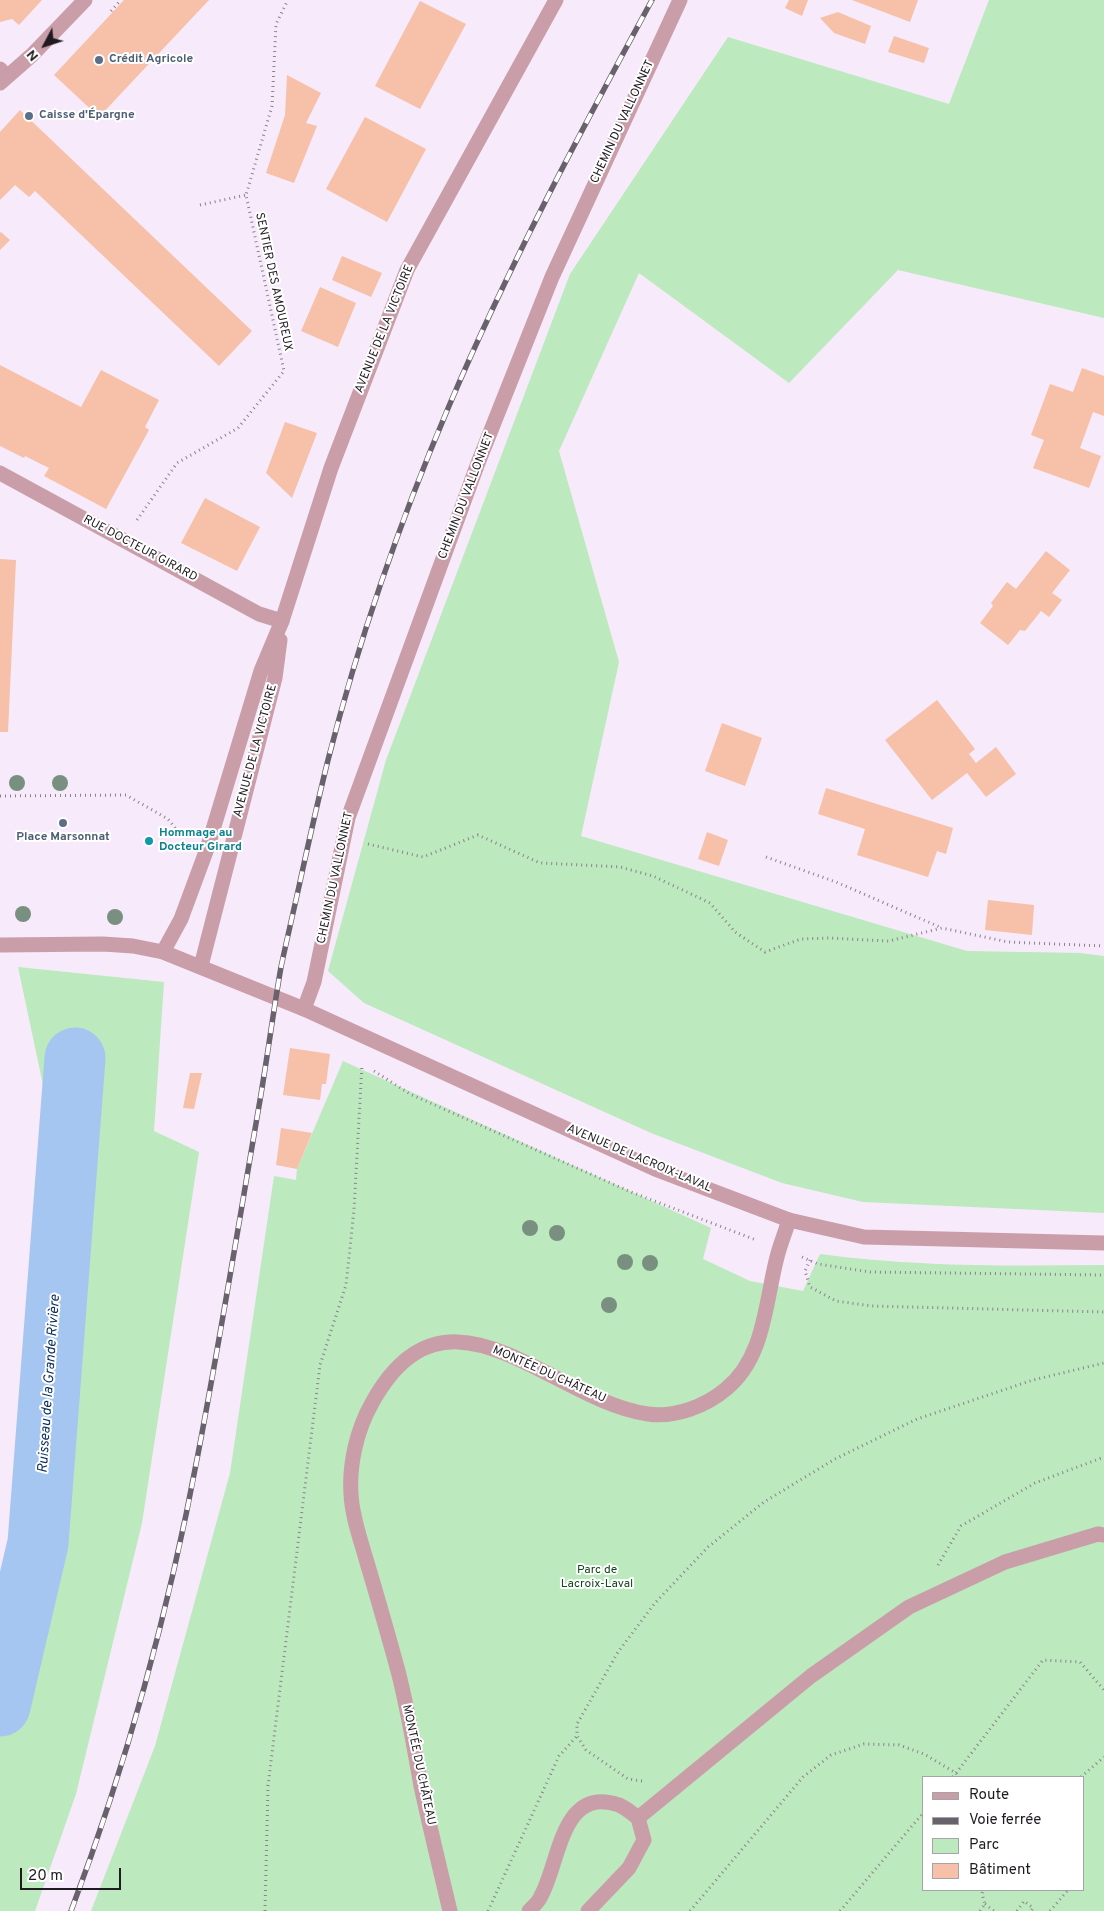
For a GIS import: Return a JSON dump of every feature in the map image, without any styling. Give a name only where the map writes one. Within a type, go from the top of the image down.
[{"type":"street","points":[[2,76],[32,55],[85,0]]},
{"type":"street","name":"AVENUE DE LA VICTOIRE","points":[[163,952],[182,919],[208,846],[261,671],[282,622],[331,468],[407,270],[556,0]]},
{"type":"street","name":"CHEMIN DU VALLONNET","points":[[304,1009],[314,982],[348,818],[474,473],[552,277],[680,0]]},
{"type":"street","name":"RUE DOCTEUR GIRARD","points":[[0,474],[251,610],[282,622]]},
{"type":"street","name":"AVENUE DE LA VICTOIRE","points":[[201,966],[275,678],[282,622]]},
{"type":"street","name":"AVENUE DE LACROIX-LAVAL","points":[[0,944],[103,944],[133,946],[163,952],[304,1009],[655,1169],[790,1220],[864,1237],[1104,1243]]},
{"type":"street","name":"MONTÉE DU CHÂTEAU","points":[[450,1911],[422,1791],[399,1675],[357,1527],[351,1495],[352,1465],[361,1426],[372,1402],[388,1379],[407,1358],[423,1347],[447,1341],[469,1342],[500,1351],[622,1409],[651,1415],[675,1414],[702,1405],[725,1390],[742,1374],[753,1354],[761,1334],[777,1256],[790,1220]]},
{"type":"street","points":[[638,1818],[811,1676],[909,1608],[1004,1562],[1098,1534],[1104,1534]]},
{"type":"street","points":[[529,1911],[541,1897],[566,1826],[579,1810],[598,1801],[621,1806],[638,1818],[644,1840],[629,1868],[588,1911]]},
{"type":"path","points":[[111,11],[121,0]]},
{"type":"path","name":"SENTIER DES AMOUREUX","points":[[142,512],[177,463],[238,428],[284,371],[246,195],[272,106],[276,24],[288,0]]},
{"type":"path","points":[[200,205],[246,195]]},
{"type":"path","points":[[0,796],[126,795],[168,819],[180,835]]},
{"type":"path","points":[[343,839],[423,857],[478,835],[540,863],[620,867],[653,876],[710,903],[735,932],[765,952],[801,939],[830,938],[889,941],[942,928]]},
{"type":"path","points":[[766,857],[836,882],[942,928],[1008,942],[1104,946]]},
{"type":"path","points":[[265,1911],[268,1786],[320,1365],[346,1285],[354,1210],[361,1063],[410,1094],[631,1192],[734,1232]]},
{"type":"path","points":[[1104,1275],[870,1272],[818,1264],[811,1261],[805,1272],[810,1287],[836,1301],[872,1306],[1104,1312]]},
{"type":"path","points":[[675,1788],[664,1774],[656,1774],[646,1782],[628,1779],[586,1750],[577,1736],[577,1724],[618,1652],[655,1603],[708,1547],[764,1502],[835,1459],[917,1419],[1033,1380],[1104,1363]]},
{"type":"path","points":[[944,1590],[936,1568],[961,1526],[1035,1483],[1104,1457]]},
{"type":"path","points":[[954,1776],[1043,1660],[1080,1662],[1104,1690]]},
{"type":"path","points":[[488,1911],[559,1756],[577,1736]]},
{"type":"path","points":[[690,1911],[803,1777],[831,1755],[864,1744],[899,1745],[924,1754],[959,1776]]},
{"type":"path","points":[[1083,1776],[1104,1757]]},
{"type":"path","points":[[840,1911],[922,1814]]},
{"type":"path","points":[[983,1891],[985,1904],[994,1911]]},
{"type":"path","points":[[1050,1911],[1067,1891]]},
{"type":"path","points":[[1017,1911],[1024,1901],[1033,1908],[1031,1911]]},
{"type":"path","points":[[980,1911],[985,1904]]},
{"type":"green space","points":[[989,0],[1104,0],[1104,318],[898,270],[789,383],[639,273],[559,451],[619,662],[581,836],[967,951],[1080,953],[1104,956],[1104,1213],[863,1202],[782,1183],[651,1133],[364,1003],[328,971],[386,760],[570,274],[728,37],[949,104]]},
{"type":"green space","points":[[18,967],[164,982],[154,1131],[199,1152],[142,1523],[76,1794],[35,1911],[0,1911],[0,1597],[30,1524],[57,1151]]},
{"type":"green space","name":"Parc de Lacroix-Laval","points":[[343,1061],[711,1228],[703,1259],[750,1281],[803,1291],[820,1254],[926,1263],[1104,1265],[1104,1911],[91,1911],[155,1746],[230,1473],[274,1176],[296,1180],[297,1169]]},
{"type":"building","points":[[0,0],[42,0],[19,25],[12,19],[0,22]]},
{"type":"building","points":[[124,0],[209,0],[99,117],[54,75]]},
{"type":"building","points":[[789,0],[808,0],[802,16],[785,8]]},
{"type":"building","points":[[852,0],[918,0],[910,22]]},
{"type":"building","points":[[420,1],[466,24],[420,109],[375,86]]},
{"type":"building","points":[[838,12],[871,26],[865,44],[834,33],[820,18]]},
{"type":"building","points":[[894,36],[929,48],[924,63],[888,52]]},
{"type":"building","points":[[287,75],[321,93],[306,123],[317,126],[294,183],[266,173],[285,115]]},
{"type":"building","points":[[20,110],[252,331],[219,366],[35,191],[29,197],[15,185],[0,200],[0,132]]},
{"type":"building","points":[[365,117],[426,149],[387,222],[326,189]]},
{"type":"building","points":[[0,233],[10,240],[0,250]]},
{"type":"building","points":[[342,256],[382,273],[371,297],[332,280]]},
{"type":"building","points":[[320,287],[356,303],[338,347],[301,331]]},
{"type":"building","points":[[0,365],[81,407],[101,370],[159,400],[145,427],[149,430],[106,509],[44,476],[49,468],[0,446]]},
{"type":"building","points":[[1082,368],[1104,376],[1104,416],[1093,412],[1080,448],[1101,456],[1089,488],[1033,468],[1044,440],[1031,435],[1050,384],[1073,392]]},
{"type":"building","points":[[285,422],[317,433],[292,498],[266,473]]},
{"type":"building","points":[[205,498],[260,527],[237,571],[181,543]]},
{"type":"building","points":[[1046,551],[1070,570],[1052,593],[1062,600],[1049,617],[1041,611],[1025,631],[1020,630],[1008,645],[980,623],[993,606],[991,603],[1007,582],[1016,589]]},
{"type":"building","points":[[0,559],[16,560],[8,732],[0,732]]},
{"type":"building","points":[[937,700],[975,749],[969,754],[976,763],[996,747],[1016,774],[986,797],[967,773],[932,800],[885,740]]},
{"type":"building","points":[[722,723],[762,738],[745,786],[705,771]]},
{"type":"building","points":[[826,788],[953,828],[946,854],[937,851],[928,877],[857,855],[865,829],[818,814]]},
{"type":"building","points":[[707,832],[728,840],[719,866],[698,859]]},
{"type":"building","points":[[988,900],[1034,905],[1032,935],[985,930]]},
{"type":"building","points":[[290,1048],[330,1054],[326,1084],[322,1084],[320,1100],[283,1095]]},
{"type":"building","points":[[190,1073],[202,1073],[194,1109],[183,1108]]},
{"type":"building","points":[[281,1128],[312,1133],[297,1169],[276,1165]]},
{"type":"waterway","name":"Ruisseau de la Grande Rivière","points":[[0,1706],[38,1543],[75,1058]]},
{"type":"railway","points":[[71,1911],[110,1799],[145,1686],[174,1570],[187,1512],[214,1367],[281,967],[325,774],[353,670],[397,537],[431,449],[472,354],[520,252],[652,0]]},
{"type":"place","name":"Crédit Agricole","points":[[99,60]]},
{"type":"place","name":"Caisse d'Épargne","points":[[29,116]]},
{"type":"place","name":"Place Marsonnat","points":[[63,823]]},
{"type":"place","name":"Hommage au Docteur Girard","points":[[149,841]]}]
